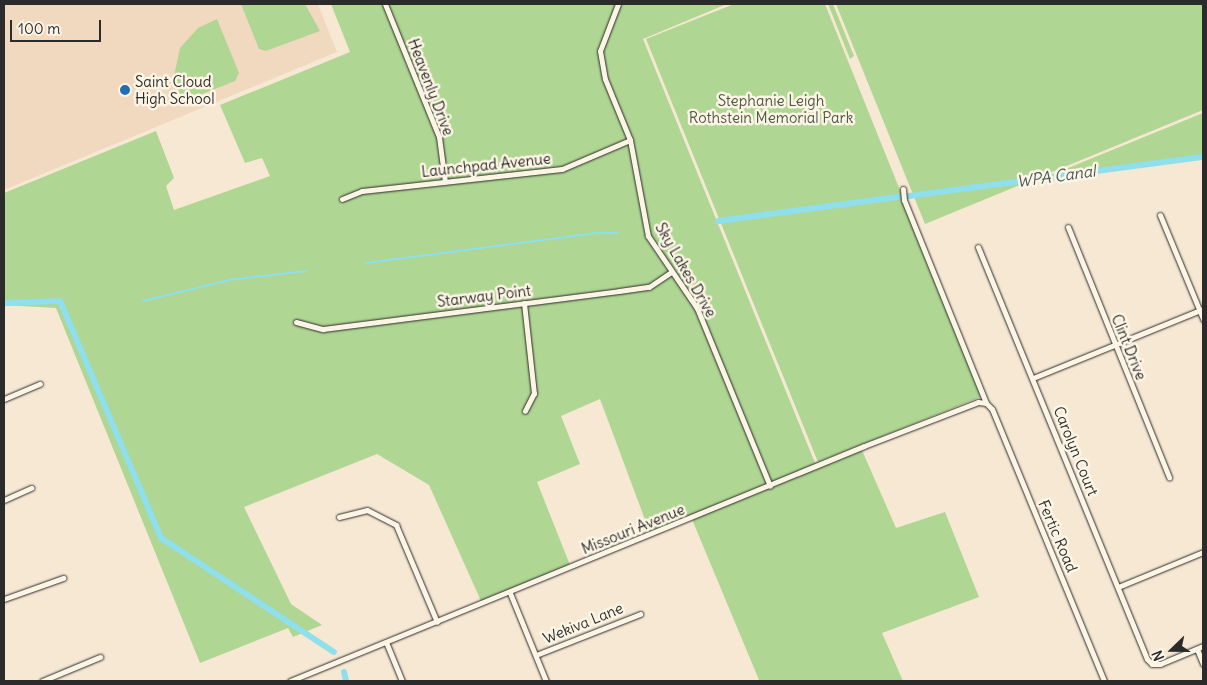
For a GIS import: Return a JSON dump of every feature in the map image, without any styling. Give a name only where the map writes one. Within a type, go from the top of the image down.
[{"type":"street","name":"Heavenly Drive","points":[[385,4],[439,137],[445,182]]},
{"type":"street","name":"Sky Lakes Drive","points":[[618,4],[600,51],[605,79],[630,140],[648,236],[697,308],[770,486]]},
{"type":"street","name":"Launchpad Avenue","points":[[342,199],[362,190],[562,169],[630,140]]},
{"type":"street","name":"Fertic Road","points":[[903,189],[904,200],[986,403],[992,408],[1104,681]]},
{"type":"street","points":[[1160,215],[1202,310],[1203,319]]},
{"type":"street","name":"Clint Drive","points":[[1068,227],[1169,477]]},
{"type":"street","name":"Carolyn Court","points":[[978,246],[1118,587],[1152,664],[1197,649]]},
{"type":"street","name":"Starway Point","points":[[296,322],[323,329],[648,287],[671,272]]},
{"type":"street","points":[[524,303],[534,393],[526,411]]},
{"type":"street","points":[[1033,378],[1202,310]]},
{"type":"street","points":[[4,399],[40,384]]},
{"type":"street","name":"Missouri Avenue","points":[[290,681],[969,405],[986,403]]},
{"type":"street","points":[[4,500],[31,488]]},
{"type":"street","points":[[339,517],[367,510],[396,525],[437,622]]},
{"type":"street","points":[[1118,587],[1203,552]]},
{"type":"street","points":[[4,599],[63,578]]},
{"type":"street","points":[[510,593],[546,681]]},
{"type":"street","name":"Wekiva Lane","points":[[536,655],[640,614]]},
{"type":"street","points":[[386,642],[402,681]]},
{"type":"street","points":[[1203,646],[1197,649],[1203,664]]},
{"type":"street","points":[[42,681],[100,657]]},
{"type":"shaded area","name":"Saint Cloud High School","points":[[4,4],[318,4],[337,52],[4,190]]},
{"type":"green space","points":[[241,4],[305,4],[320,31],[266,51],[259,49]]},
{"type":"green space","points":[[331,4],[727,4],[643,39],[815,463],[861,448],[896,528],[945,512],[979,597],[882,633],[903,681],[757,681],[759,680],[691,517],[650,533],[600,399],[561,416],[580,464],[537,482],[570,565],[481,601],[429,485],[377,454],[244,507],[291,604],[322,625],[293,637],[288,628],[200,663],[56,308],[4,305],[4,193],[156,131],[174,178],[166,186],[174,210],[270,176],[262,158],[245,163],[220,105],[350,52]]},
{"type":"green space","name":"Stephanie Leigh Rothstein Memorial Park","points":[[734,4],[825,4],[983,396],[818,462],[646,39]]},
{"type":"green space","points":[[828,4],[833,4],[854,56],[850,59]]},
{"type":"green space","name":"Stephanie Leigh Rothstein Memorial Park","points":[[836,4],[1203,4],[1203,110],[925,224]]},
{"type":"green space","points":[[217,19],[239,73],[235,81],[182,102],[174,76],[180,48],[198,28]]},
{"type":"green space","points":[[1203,113],[1203,155],[1051,175]]},
{"type":"waterway","name":"WPA Canal","points":[[909,196],[1203,157]]},
{"type":"waterway","name":"WPA Canal","points":[[718,221],[899,197]]},
{"type":"waterway","points":[[366,263],[597,233],[618,233]]},
{"type":"waterway","points":[[143,301],[229,280],[306,271]]},
{"type":"waterway","points":[[4,303],[60,301],[161,538],[334,652]]},
{"type":"waterway","points":[[344,672],[346,681]]},
{"type":"place","name":"Saint Cloud High School","points":[[125,90]]}]
